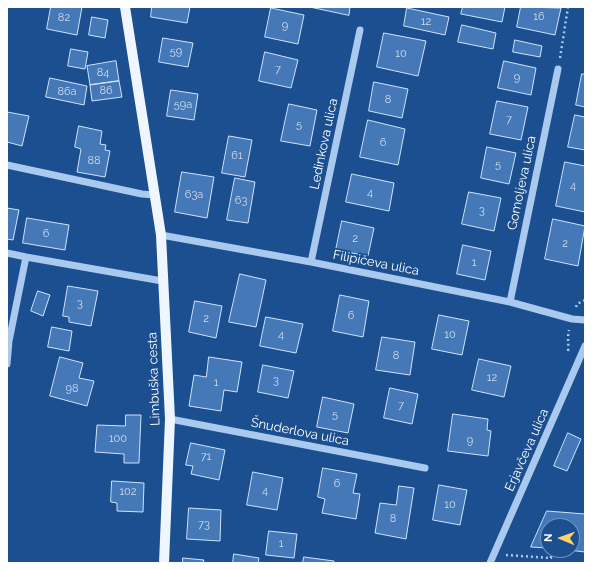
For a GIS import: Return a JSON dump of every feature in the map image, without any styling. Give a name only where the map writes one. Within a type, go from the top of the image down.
[{"type":"main road","name":"Limbuška cesta","points":[[125,7],[161,235],[162,281],[170,419],[164,563]]},
{"type":"street","name":"Ledinkova ulica","points":[[311,262],[360,30]]},
{"type":"street","name":"Gomoljeva ulica","points":[[510,302],[558,68]]},
{"type":"street","points":[[7,165],[142,194],[154,195]]},
{"type":"street","name":"Filipičeva ulica","points":[[161,235],[311,262],[510,302],[572,319],[585,320]]},
{"type":"street","points":[[7,253],[162,281]]},
{"type":"street","points":[[7,364],[9,341],[26,257]]},
{"type":"street","name":"Erjavčeva ulica","points":[[490,563],[585,346]]},
{"type":"street","name":"Šnuderlova ulica","points":[[170,419],[425,468]]},
{"type":"path","points":[[558,68],[568,7]]},
{"type":"path","points":[[577,304],[585,300]]},
{"type":"path","points":[[567,337],[567,356]]},
{"type":"path","points":[[505,555],[540,557]]},
{"type":"building","points":[[51,7],[82,7],[77,35],[47,29]]},
{"type":"building","points":[[152,7],[190,7],[187,23],[151,17]]},
{"type":"building","points":[[310,7],[350,7],[349,15]]},
{"type":"building","points":[[463,7],[505,7],[502,22],[461,14]]},
{"type":"building","points":[[521,7],[561,8],[555,35],[517,27]]},
{"type":"building","points":[[271,8],[304,15],[298,44],[265,37]]},
{"type":"building","points":[[407,8],[449,17],[445,35],[404,26]]},
{"type":"building","points":[[92,17],[108,20],[105,38],[89,35]]},
{"type":"building","points":[[462,25],[496,33],[493,49],[458,42]]},
{"type":"building","points":[[384,33],[426,41],[418,76],[377,67]]},
{"type":"building","points":[[163,38],[193,43],[188,67],[159,62]]},
{"type":"building","points":[[515,40],[542,46],[540,57],[513,52]]},
{"type":"building","points":[[71,49],[88,52],[85,69],[68,66]]},
{"type":"building","points":[[265,52],[298,60],[291,88],[259,81]]},
{"type":"building","points":[[116,61],[119,81],[90,85],[87,66]]},
{"type":"building","points":[[504,61],[536,68],[531,95],[498,88]]},
{"type":"building","points":[[582,74],[585,74],[585,107],[576,105]]},
{"type":"building","points":[[50,78],[87,86],[84,105],[46,97]]},
{"type":"building","points":[[119,81],[122,97],[92,101],[90,85]]},
{"type":"building","points":[[374,82],[408,89],[402,118],[369,111]]},
{"type":"building","points":[[171,90],[198,94],[194,120],[167,116]]},
{"type":"building","points":[[497,101],[528,107],[521,140],[490,134]]},
{"type":"building","points":[[289,104],[317,110],[310,146],[281,141]]},
{"type":"building","points":[[7,112],[29,116],[22,146],[7,142]]},
{"type":"building","points":[[575,115],[585,117],[585,150],[568,147]]},
{"type":"building","points":[[368,120],[405,129],[398,165],[360,157]]},
{"type":"building","points":[[79,126],[102,131],[100,144],[106,145],[105,150],[110,151],[105,177],[77,172],[81,149],[75,147]]},
{"type":"building","points":[[229,136],[252,140],[245,177],[222,173]]},
{"type":"building","points":[[487,147],[516,153],[509,184],[481,178]]},
{"type":"building","points":[[565,162],[585,166],[585,212],[556,206]]},
{"type":"building","points":[[182,172],[214,177],[207,218],[175,212]]},
{"type":"building","points":[[352,174],[394,183],[389,211],[346,202]]},
{"type":"building","points":[[235,178],[255,182],[248,223],[227,220]]},
{"type":"building","points":[[469,192],[501,198],[494,231],[462,224]]},
{"type":"building","points":[[7,208],[19,210],[13,240],[7,239]]},
{"type":"building","points":[[27,218],[69,225],[65,250],[23,243]]},
{"type":"building","points":[[553,219],[585,226],[578,266],[545,259]]},
{"type":"building","points":[[342,221],[374,228],[368,256],[336,250]]},
{"type":"building","points":[[463,245],[491,251],[485,280],[457,274]]},
{"type":"building","points":[[240,274],[266,280],[256,327],[229,322]]},
{"type":"building","points":[[68,286],[98,291],[91,326],[69,322],[69,317],[63,316]]},
{"type":"building","points":[[38,291],[50,295],[43,316],[31,311]]},
{"type":"building","points":[[340,295],[369,301],[363,337],[333,331]]},
{"type":"building","points":[[195,301],[222,306],[216,338],[189,332]]},
{"type":"building","points":[[439,315],[469,321],[462,355],[432,349]]},
{"type":"building","points":[[266,317],[303,324],[296,353],[260,346]]},
{"type":"building","points":[[52,327],[72,331],[69,351],[48,347]]},
{"type":"building","points":[[382,337],[415,342],[410,375],[376,370]]},
{"type":"building","points":[[60,357],[83,363],[79,378],[94,381],[87,406],[50,396]]},
{"type":"building","points":[[209,357],[242,362],[237,392],[224,390],[221,411],[189,406],[194,375],[206,377]]},
{"type":"building","points":[[479,359],[511,366],[504,397],[472,390]]},
{"type":"building","points":[[263,365],[294,371],[288,398],[258,392]]},
{"type":"building","points":[[390,388],[418,394],[412,424],[384,418]]},
{"type":"building","points":[[323,397],[354,404],[348,433],[317,427]]},
{"type":"building","points":[[453,414],[488,419],[487,430],[491,431],[488,456],[448,451]]},
{"type":"building","points":[[126,415],[141,415],[139,463],[124,463],[124,454],[95,452],[97,425],[125,426]]},
{"type":"building","points":[[568,433],[581,439],[567,471],[554,466]]},
{"type":"building","points":[[191,443],[225,450],[219,480],[191,474],[193,466],[186,465]]},
{"type":"building","points":[[323,468],[357,474],[353,493],[360,494],[356,519],[322,513],[325,499],[318,497]]},
{"type":"building","points":[[253,472],[283,478],[277,510],[247,505]]},
{"type":"building","points":[[112,481],[144,483],[143,512],[117,511],[117,503],[111,502]]},
{"type":"building","points":[[439,485],[467,490],[460,525],[433,520]]},
{"type":"building","points":[[399,486],[414,488],[406,539],[375,533],[380,503],[396,505]]},
{"type":"building","points":[[189,508],[221,510],[220,541],[187,539]]},
{"type":"building","points":[[547,511],[585,514],[585,552],[580,551],[580,518],[544,518]]},
{"type":"building","points":[[540,527],[540,548],[531,547]]},
{"type":"building","points":[[269,531],[297,534],[294,558],[266,555]]},
{"type":"building","points":[[234,554],[259,558],[258,563],[233,563]]},
{"type":"building","points":[[304,557],[334,561],[333,563],[303,563]]},
{"type":"building","points":[[183,558],[204,560],[203,563],[183,563]]}]
